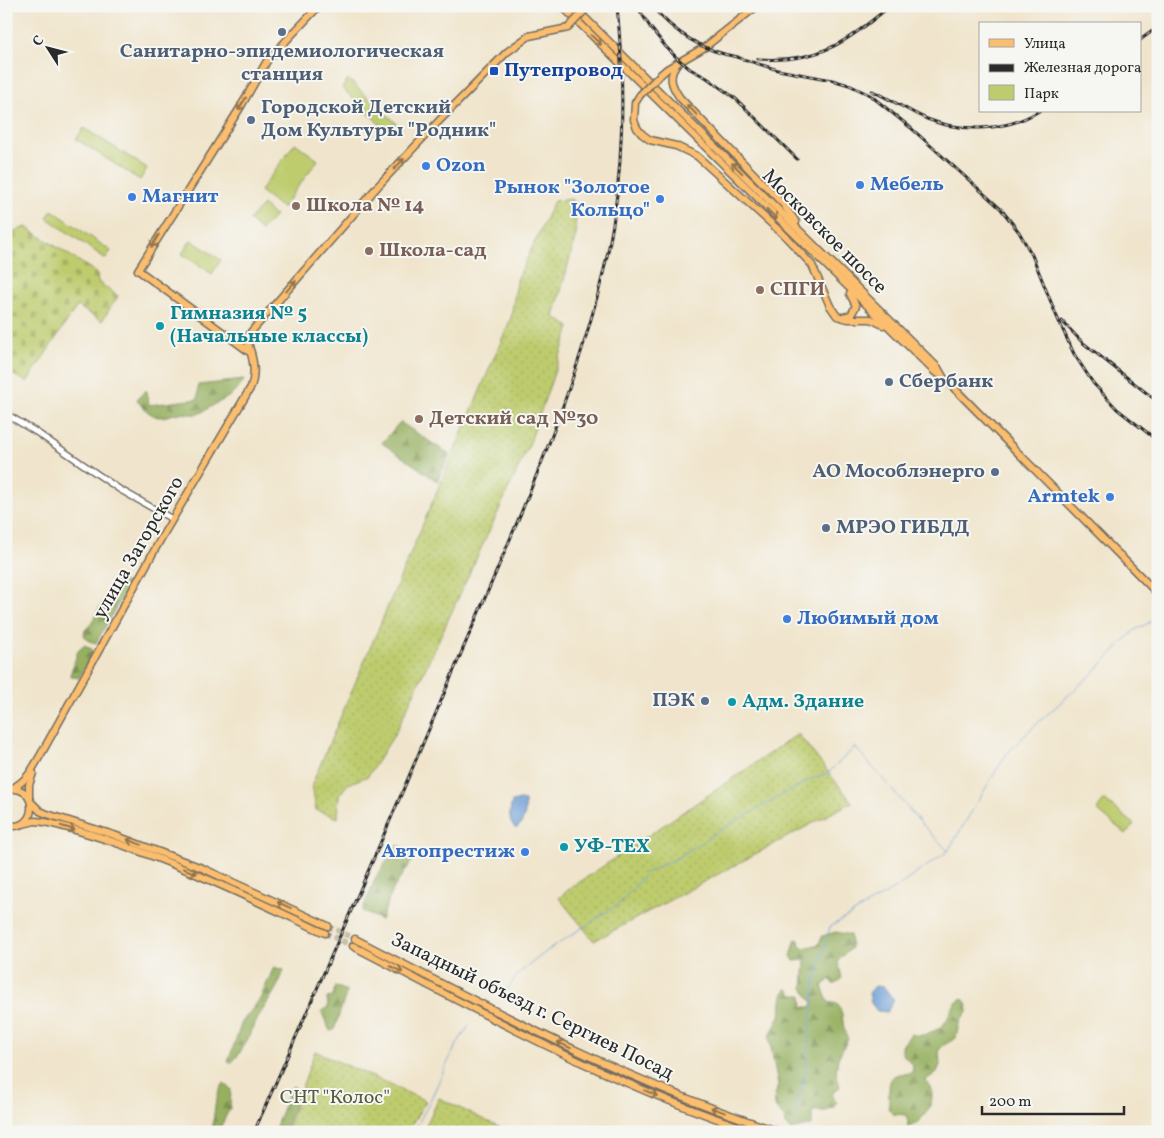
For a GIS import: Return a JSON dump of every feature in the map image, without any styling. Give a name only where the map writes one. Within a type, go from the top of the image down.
[{"type":"main road","points":[[562,6],[678,115]]},
{"type":"main road","points":[[573,6],[678,115]]},
{"type":"main road","points":[[757,6],[705,47],[677,63],[670,78],[680,98],[783,204],[800,228],[819,249]]},
{"type":"main road","name":"улица Загорского","points":[[40,756],[172,519],[251,387],[255,370],[247,339],[251,332],[349,218],[432,128],[518,43],[529,36],[565,28],[586,8]]},
{"type":"main road","points":[[251,353],[138,270],[267,61],[317,9]]},
{"type":"main road","name":"Московское шоссе","points":[[677,63],[659,76],[640,95],[635,103],[634,120],[637,128],[650,140],[687,150],[714,170],[812,265],[834,313],[840,317],[851,315],[856,306],[842,282]]},
{"type":"main road","name":"Московское шоссе","points":[[678,115],[819,249],[895,333],[935,372],[943,377],[1158,594]]},
{"type":"main road","name":"Московское шоссе","points":[[678,115],[842,282],[864,299],[938,368],[943,377]]},
{"type":"main road","points":[[840,317],[849,318],[856,315],[862,309],[864,299]]},
{"type":"main road","points":[[840,317],[871,319],[895,333]]},
{"type":"main road","points":[[9,789],[26,779],[40,756]]},
{"type":"main road","points":[[23,824],[30,814],[29,784],[40,756]]},
{"type":"main road","points":[[9,789],[23,792],[40,811],[114,834],[202,868],[328,926]]},
{"type":"main road","points":[[7,827],[35,821],[45,822],[112,842],[198,874],[325,933]]},
{"type":"main road","name":"Западный объезд г. Сергиев Посад","points":[[355,939],[608,1066],[713,1109],[780,1132]]},
{"type":"main road","name":"Западный объезд г. Сергиев Посад","points":[[353,946],[606,1074],[650,1093],[756,1132]]},
{"type":"street","points":[[6,414],[36,432],[118,489],[172,519]]},
{"type":"green space","points":[[348,79],[397,124],[389,133],[342,88]]},
{"type":"green space","points":[[84,128],[147,168],[140,180],[76,139]]},
{"type":"green space","points":[[295,143],[318,160],[282,208],[260,191]]},
{"type":"green space","points":[[571,199],[577,204],[575,229],[577,231],[554,317],[570,327],[529,445],[396,732],[368,776],[348,784],[339,795],[338,818],[316,810],[312,784],[511,318],[517,280],[554,201]]},
{"type":"green space","points":[[263,205],[275,216],[261,231],[249,220]]},
{"type":"green space","points":[[52,210],[111,251],[106,259],[47,218]]},
{"type":"green space","points":[[6,226],[16,231],[26,227],[97,273],[98,282],[118,296],[102,321],[77,306],[27,382],[6,371]]},
{"type":"green space","points":[[191,240],[221,260],[212,274],[182,254]]},
{"type":"green space","points":[[244,380],[230,396],[198,414],[179,413],[157,417],[147,411],[137,399],[147,391],[149,405],[198,399],[198,385]]},
{"type":"green space","points":[[400,422],[450,455],[437,481],[382,443]]},
{"type":"green space","points":[[118,579],[128,586],[96,643],[89,641],[84,635],[85,630]]},
{"type":"green space","points":[[85,645],[93,650],[79,678],[74,677],[70,675],[78,651]]},
{"type":"green space","points":[[798,734],[852,802],[594,941],[559,898],[568,890]]},
{"type":"green space","points":[[1104,800],[1134,824],[1126,834],[1097,810]]},
{"type":"green space","points":[[398,845],[412,853],[414,858],[393,889],[381,920],[362,911],[376,877]]},
{"type":"green space","points":[[836,932],[850,935],[851,948],[838,961],[842,978],[834,985],[830,979],[822,986],[828,1002],[838,1004],[848,1039],[838,1058],[836,1072],[840,1087],[834,1091],[832,1097],[837,1102],[833,1108],[826,1111],[812,1111],[812,1125],[791,1130],[785,1125],[784,1118],[775,1107],[774,1100],[778,1085],[769,1037],[780,1016],[783,995],[787,988],[793,995],[802,995],[803,1007],[811,1007],[813,1003],[803,988],[805,960],[794,961],[791,956],[796,939],[799,940],[800,947],[804,948],[819,944],[822,936]]},
{"type":"green space","points":[[274,967],[284,970],[279,982],[240,1052],[231,1063],[228,1062],[242,1022],[260,999]]},
{"type":"green space","points":[[335,986],[347,991],[334,1030],[330,1031],[322,1013],[324,1009],[328,1008],[327,998],[333,997]]},
{"type":"green space","points":[[963,999],[968,1005],[967,1012],[959,1024],[956,1038],[939,1050],[940,1065],[937,1072],[926,1080],[932,1092],[932,1099],[928,1110],[920,1120],[907,1127],[907,1115],[893,1114],[888,1108],[889,1085],[893,1077],[898,1074],[912,1073],[913,1065],[902,1054],[902,1046],[911,1034],[923,1035],[941,1027],[947,1020],[953,1006]]},
{"type":"green space","name":"СНТ \"Колос\"","points":[[315,1051],[426,1101],[407,1132],[286,1132]]},
{"type":"green space","points":[[224,1083],[231,1089],[230,1108],[221,1126],[221,1132],[212,1132],[216,1100]]},
{"type":"green space","points":[[293,1086],[299,1092],[284,1132],[274,1132],[289,1091]]},
{"type":"green space","name":"СНТ \"Колос\"","points":[[439,1098],[509,1132],[423,1132]]},
{"type":"water","points":[[525,801],[525,813],[523,820],[516,829],[510,820],[510,810],[512,802]]},
{"type":"water","points":[[875,986],[884,987],[894,1000],[887,1012],[877,1011],[871,1003],[869,993]]},
{"type":"waterway","points":[[795,1115],[806,1070],[815,982],[830,927],[900,885],[948,851],[1005,756],[1030,730],[1091,675],[1135,630],[1158,618]]},
{"type":"waterway","points":[[503,995],[519,973],[547,951],[620,903],[646,873],[677,858],[720,830],[811,779],[828,773],[855,747],[920,822],[948,851]]},
{"type":"waterway","points":[[413,1132],[428,1106],[453,1051],[469,1026]]},
{"type":"tunnel","points":[[328,926],[355,939]]},
{"type":"tunnel","points":[[325,933],[353,946]]},
{"type":"railway","points":[[254,1132],[522,512],[562,410],[579,358],[608,252],[617,192],[622,129],[620,36],[617,6]]},
{"type":"railway","points":[[637,6],[650,27],[678,59],[736,99],[797,159]]},
{"type":"railway","points":[[652,6],[679,32],[701,46],[738,57]]},
{"type":"railway","points":[[758,59],[798,58],[830,48],[845,40],[890,6]]},
{"type":"railway","points":[[1142,39],[1158,27]]},
{"type":"railway","points":[[733,56],[778,70],[832,80],[849,85],[870,95],[911,128],[1001,209],[1019,232],[1032,255],[1074,354],[1093,383],[1117,409],[1158,441]]},
{"type":"railway","points":[[872,91],[927,119],[969,128],[984,128],[1013,123],[1037,112]]},
{"type":"railway","points":[[1062,321],[1082,342],[1158,402]]},
{"type":"place","name":"Санитарно-эпидемиологическая станция","points":[[282,32]]},
{"type":"place","name":"Путепровод","points":[[494,71]]},
{"type":"place","name":"Городской Детский Дом Культуры \"Родник\"","points":[[251,120]]},
{"type":"place","name":"Ozon","points":[[426,166]]},
{"type":"place","name":"Мебель","points":[[860,185]]},
{"type":"place","name":"Магнит","points":[[132,197]]},
{"type":"place","name":"Рынок \"Золотое Кольцо\"","points":[[660,199]]},
{"type":"place","name":"Школа № 14","points":[[296,206]]},
{"type":"place","name":"Школа-сад","points":[[369,251]]},
{"type":"place","name":"СПГИ","points":[[760,290]]},
{"type":"place","name":"Гимназия № 5 (Начальные классы)","points":[[160,326]]},
{"type":"place","name":"Сбербанк","points":[[889,382]]},
{"type":"place","name":"Детский сад №30","points":[[419,419]]},
{"type":"place","name":"АО Мособлэнерго","points":[[995,472]]},
{"type":"place","name":"Armtek","points":[[1110,497]]},
{"type":"place","name":"МРЭО ГИБДД","points":[[826,528]]},
{"type":"place","name":"Любимый дом","points":[[787,619]]},
{"type":"place","name":"ПЭК","points":[[705,701]]},
{"type":"place","name":"Адм. Здание","points":[[732,702]]},
{"type":"place","name":"УФ-ТЕХ","points":[[564,847]]},
{"type":"place","name":"Автопрестиж","points":[[525,852]]}]
